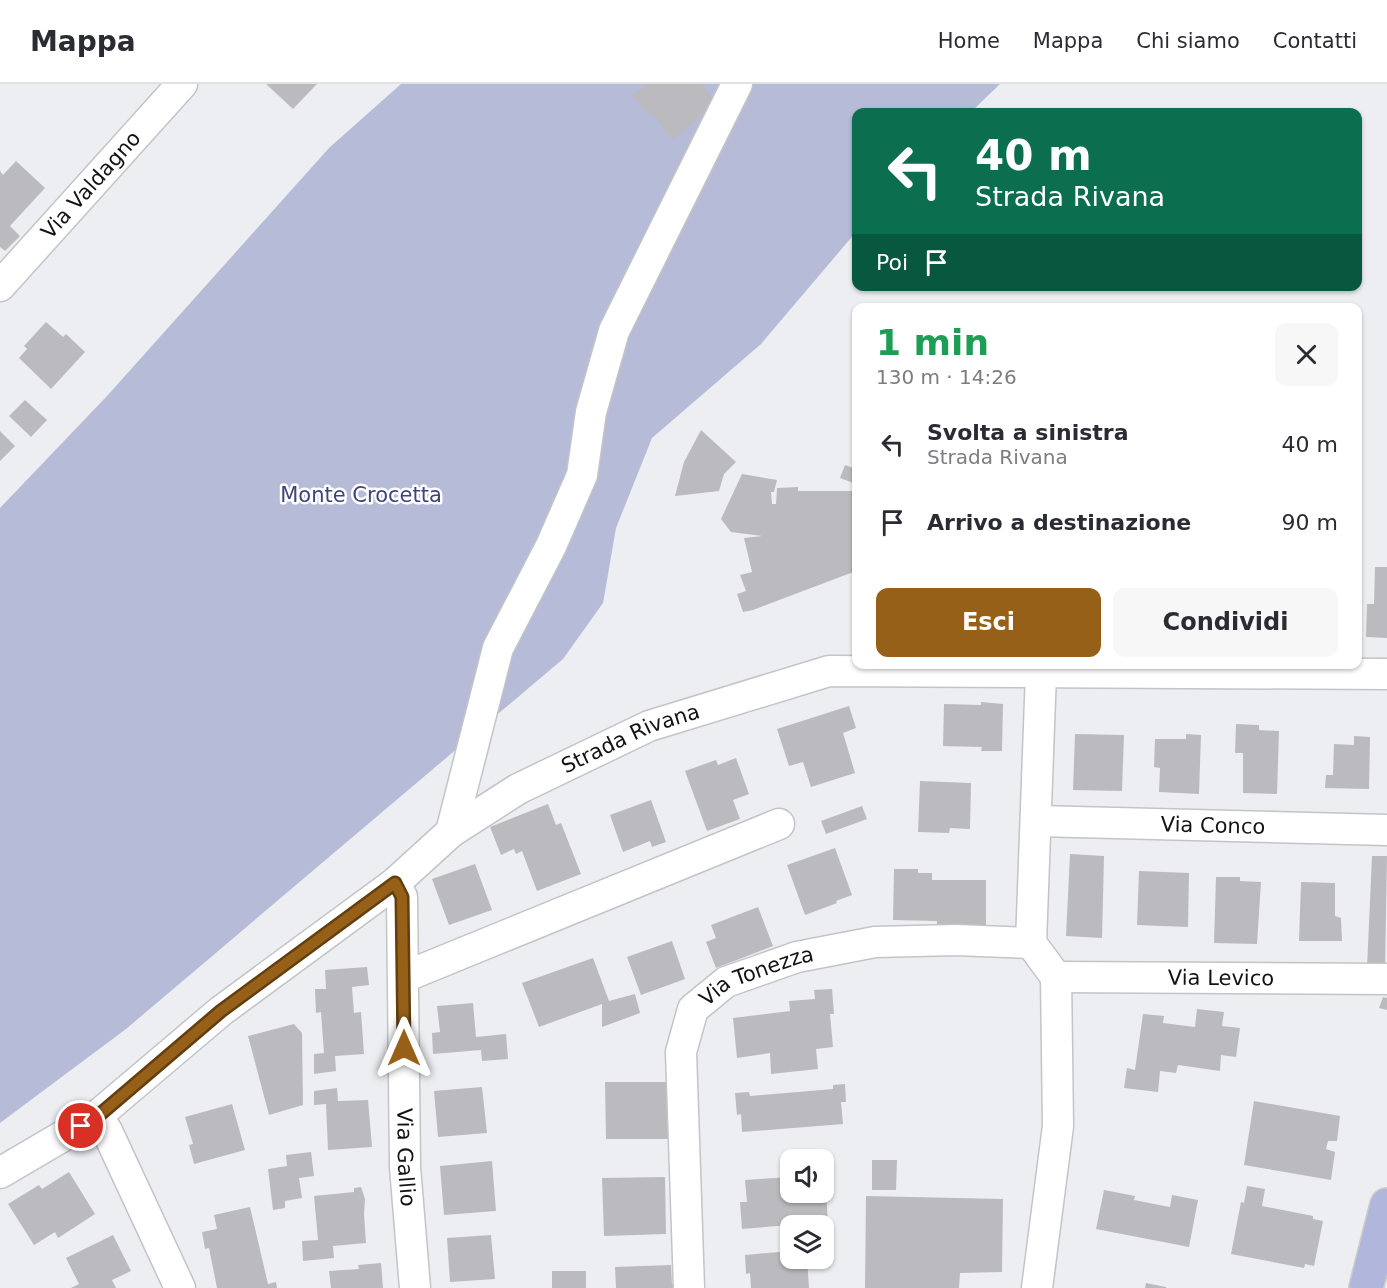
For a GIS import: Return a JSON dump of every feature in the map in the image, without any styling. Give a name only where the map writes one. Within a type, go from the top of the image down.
[{"type":"main road","points":[[1366,1288],[1387,1205]]},
{"type":"street","name":"Via Valdagno","points":[[0,286],[182,84]]},
{"type":"street","points":[[451,832],[498,648],[551,546],[582,476],[591,412],[614,331],[737,84]]},
{"type":"street","name":"Strada Rivana","points":[[0,1173],[98,1116],[221,1011],[395,883],[451,832],[518,789],[649,726],[829,671],[1387,674]]},
{"type":"street","points":[[1038,1288],[1058,1126],[1056,978],[1031,943],[1041,672]]},
{"type":"street","name":"Via Conco","points":[[1037,820],[1387,830]]},
{"type":"street","points":[[404,977],[779,824]]},
{"type":"street","name":"Via Gallio","points":[[395,883],[402,897],[405,1167],[415,1288]]},
{"type":"street","name":"Via Tonezza","points":[[689,1288],[681,1052],[693,1009],[726,982],[808,955],[875,942],[956,940],[1031,943]]},
{"type":"street","name":"Via Levico","points":[[1056,978],[1387,979]]},
{"type":"street","points":[[98,1116],[180,1288]]},
{"type":"green space","name":"Monte Crocetta","points":[[401,84],[1000,84],[975,108],[852,108],[852,237],[761,344],[652,438],[616,528],[603,603],[563,659],[126,1029],[0,1123],[0,508],[107,396],[329,148]]},
{"type":"building","points":[[266,84],[317,84],[293,109]]},
{"type":"building","points":[[646,84],[701,84],[717,103],[673,140],[653,115],[651,116],[632,96]]},
{"type":"building","points":[[16,161],[45,188],[10,226],[20,236],[5,251],[0,247],[0,171],[3,175]]},
{"type":"building","points":[[46,322],[63,337],[66,334],[85,352],[51,389],[19,358],[27,349],[24,346]]},
{"type":"building","points":[[25,400],[47,420],[31,437],[9,416]]},
{"type":"building","points":[[701,430],[736,462],[724,474],[719,491],[675,496],[684,462]]},
{"type":"building","points":[[0,431],[15,446],[0,461]]},
{"type":"building","points":[[845,465],[852,468],[852,482],[840,478]]},
{"type":"building","points":[[742,474],[777,480],[774,492],[771,492],[772,504],[776,504],[777,488],[798,487],[798,491],[852,491],[852,573],[743,612],[737,594],[746,591],[740,575],[752,572],[744,538],[762,536],[731,532],[721,519]]},
{"type":"building","points":[[1375,567],[1387,567],[1387,638],[1366,637],[1367,604],[1374,604]]},
{"type":"building","points":[[981,702],[1003,704],[1002,751],[981,751],[982,747],[943,746],[944,704],[981,705]]},
{"type":"building","points":[[849,706],[856,728],[843,733],[855,773],[811,787],[803,762],[789,766],[777,729]]},
{"type":"building","points":[[1236,724],[1259,725],[1259,730],[1279,731],[1277,794],[1243,793],[1243,753],[1235,753]]},
{"type":"building","points":[[1075,734],[1124,735],[1122,791],[1073,790]]},
{"type":"building","points":[[1186,734],[1201,735],[1199,794],[1159,792],[1160,768],[1154,767],[1155,739],[1186,739]]},
{"type":"building","points":[[1354,736],[1370,737],[1369,789],[1325,788],[1326,775],[1333,775],[1334,744],[1354,745]]},
{"type":"building","points":[[736,758],[749,794],[733,800],[740,819],[707,831],[685,771],[716,760],[718,765]]},
{"type":"building","points":[[920,781],[971,783],[970,829],[950,828],[949,833],[918,832]]},
{"type":"building","points":[[651,800],[666,842],[652,847],[650,841],[623,852],[610,815]]},
{"type":"building","points":[[548,804],[556,825],[561,823],[581,874],[537,891],[522,851],[516,854],[514,849],[501,855],[490,827]]},
{"type":"building","points":[[862,806],[867,819],[826,834],[821,821]]},
{"type":"building","points":[[835,848],[852,895],[805,915],[787,865]]},
{"type":"building","points":[[1070,854],[1104,856],[1102,938],[1066,936]]},
{"type":"building","points":[[1372,856],[1387,856],[1385,969],[1367,968]]},
{"type":"building","points":[[475,864],[492,910],[449,925],[432,879]]},
{"type":"building","points":[[894,869],[918,869],[918,873],[932,873],[932,880],[986,880],[986,927],[937,926],[937,921],[893,920]]},
{"type":"building","points":[[1139,871],[1189,873],[1188,927],[1137,925]]},
{"type":"building","points":[[1216,877],[1240,877],[1240,881],[1261,882],[1257,944],[1214,943]]},
{"type":"building","points":[[1301,882],[1335,883],[1335,916],[1341,918],[1342,941],[1299,941]]},
{"type":"building","points":[[758,907],[773,946],[716,968],[706,942],[716,938],[711,925]]},
{"type":"building","points":[[672,941],[685,979],[641,995],[627,957]]},
{"type":"building","points":[[593,958],[609,1001],[635,994],[640,1013],[602,1027],[602,1004],[539,1027],[522,983]]},
{"type":"building","points":[[367,967],[369,985],[352,987],[354,1013],[361,1012],[364,1054],[335,1056],[336,1071],[314,1074],[314,1054],[324,1053],[321,1012],[316,1013],[315,989],[326,989],[325,970]]},
{"type":"building","points":[[832,989],[834,1014],[830,1014],[833,1047],[816,1049],[818,1069],[771,1074],[770,1053],[737,1058],[733,1018],[790,1011],[789,1001],[815,999],[814,990]]},
{"type":"building","points":[[1383,997],[1387,998],[1387,1010],[1379,1008]]},
{"type":"building","points":[[473,1003],[476,1037],[506,1034],[508,1059],[482,1061],[481,1050],[433,1054],[432,1033],[440,1032],[437,1006]]},
{"type":"building","points":[[1197,1009],[1224,1012],[1222,1026],[1240,1028],[1236,1057],[1221,1055],[1220,1071],[1178,1065],[1176,1073],[1160,1071],[1158,1092],[1124,1088],[1127,1068],[1135,1070],[1143,1014],[1164,1016],[1163,1023],[1195,1027]]},
{"type":"building","points":[[294,1024],[302,1033],[303,1105],[269,1115],[248,1036]]},
{"type":"building","points":[[605,1082],[671,1082],[671,1139],[606,1139]]},
{"type":"building","points":[[845,1084],[846,1102],[841,1102],[843,1124],[742,1132],[741,1114],[737,1115],[735,1093],[749,1092],[750,1096],[833,1089],[833,1085]]},
{"type":"building","points":[[482,1087],[487,1133],[438,1137],[434,1091]]},
{"type":"building","points":[[337,1088],[338,1101],[368,1100],[372,1147],[328,1150],[326,1104],[314,1105],[314,1091]]},
{"type":"building","points":[[1254,1101],[1340,1116],[1337,1141],[1328,1141],[1326,1149],[1335,1152],[1331,1180],[1244,1165]]},
{"type":"building","points":[[232,1104],[245,1150],[194,1164],[189,1145],[193,1144],[185,1117]]},
{"type":"building","points":[[311,1152],[314,1176],[299,1178],[302,1198],[285,1201],[285,1208],[273,1210],[268,1169],[287,1166],[286,1155]]},
{"type":"building","points":[[872,1160],[897,1160],[896,1190],[872,1190]]},
{"type":"building","points":[[492,1161],[496,1211],[444,1215],[440,1166]]},
{"type":"building","points":[[69,1172],[95,1214],[58,1238],[55,1232],[34,1245],[8,1204],[39,1185],[42,1189]]},
{"type":"building","points":[[665,1177],[666,1234],[604,1236],[602,1178]]},
{"type":"building","points":[[780,1178],[780,1203],[827,1203],[828,1215],[780,1215],[780,1226],[742,1229],[740,1202],[747,1202],[745,1180]]},
{"type":"building","points":[[1247,1186],[1265,1189],[1262,1206],[1313,1216],[1313,1219],[1323,1221],[1314,1266],[1305,1264],[1304,1268],[1231,1254],[1241,1202],[1244,1203]]},
{"type":"building","points":[[361,1187],[365,1199],[366,1243],[333,1246],[334,1258],[303,1261],[302,1241],[318,1240],[314,1196],[354,1192],[354,1188]]},
{"type":"building","points":[[1104,1190],[1135,1196],[1134,1200],[1170,1207],[1172,1195],[1198,1200],[1189,1247],[1096,1229]]},
{"type":"building","points":[[866,1196],[1003,1199],[1002,1272],[960,1273],[959,1288],[865,1288]]},
{"type":"building","points":[[250,1207],[268,1284],[276,1282],[277,1288],[217,1288],[209,1248],[205,1249],[202,1232],[217,1229],[214,1215]]},
{"type":"building","points":[[113,1235],[131,1271],[112,1280],[116,1288],[71,1288],[79,1284],[66,1258]]},
{"type":"building","points":[[491,1235],[495,1279],[450,1282],[447,1238]]},
{"type":"building","points":[[780,1252],[780,1269],[808,1269],[809,1288],[751,1288],[750,1273],[746,1274],[745,1255]]},
{"type":"building","points":[[381,1263],[383,1288],[331,1288],[329,1271],[359,1269],[358,1265]]},
{"type":"building","points":[[671,1265],[672,1284],[678,1284],[678,1288],[616,1288],[615,1267]]},
{"type":"building","points":[[552,1271],[586,1271],[586,1288],[552,1288]]},
{"type":"building","points":[[1146,1283],[1166,1287],[1166,1288],[1145,1288]]},
{"type":"route","points":[[81,1126],[98,1116],[221,1011],[395,883],[402,897],[404,1048]]}]
